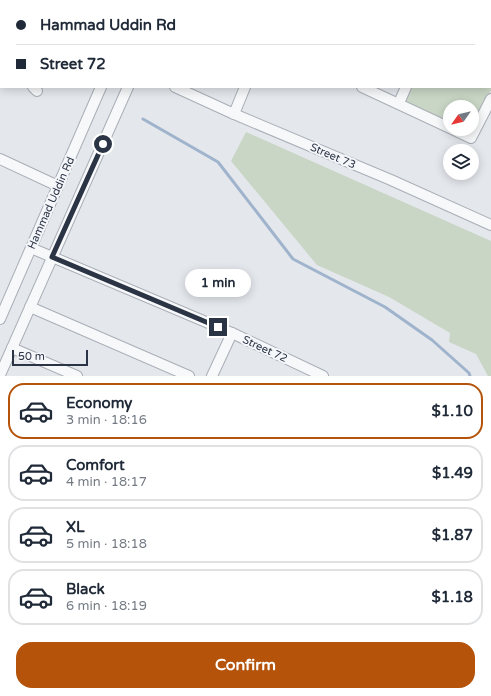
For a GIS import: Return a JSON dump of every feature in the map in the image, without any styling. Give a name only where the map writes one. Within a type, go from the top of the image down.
[{"type":"street","name":"Hammad Uddin Rd","points":[[0,319],[101,88]]},
{"type":"street","points":[[0,375],[128,88]]},
{"type":"street","name":"Street 73","points":[[177,88],[234,114],[391,180],[491,225]]},
{"type":"street","points":[[234,114],[245,88]]},
{"type":"street","points":[[364,88],[443,124]]},
{"type":"street","points":[[399,103],[406,88]]},
{"type":"street","points":[[479,122],[491,99]]},
{"type":"street","points":[[0,159],[58,186]]},
{"type":"street","name":"Street 72","points":[[31,248],[232,333],[322,376]]},
{"type":"street","points":[[30,307],[189,376]]},
{"type":"street","points":[[212,376],[232,333]]},
{"type":"street","points":[[12,348],[77,376]]},
{"type":"green space","points":[[408,88],[491,88],[479,115],[479,100],[443,100],[443,121],[401,103]]},
{"type":"green space","points":[[246,132],[491,241],[491,376],[488,376],[476,354],[449,342],[450,333],[389,297],[317,265],[231,161]]},
{"type":"waterway","points":[[143,119],[218,162],[293,259],[385,307],[432,340],[469,373],[470,376]]},
{"type":"route","points":[[103,144],[52,257],[218,327]]}]
